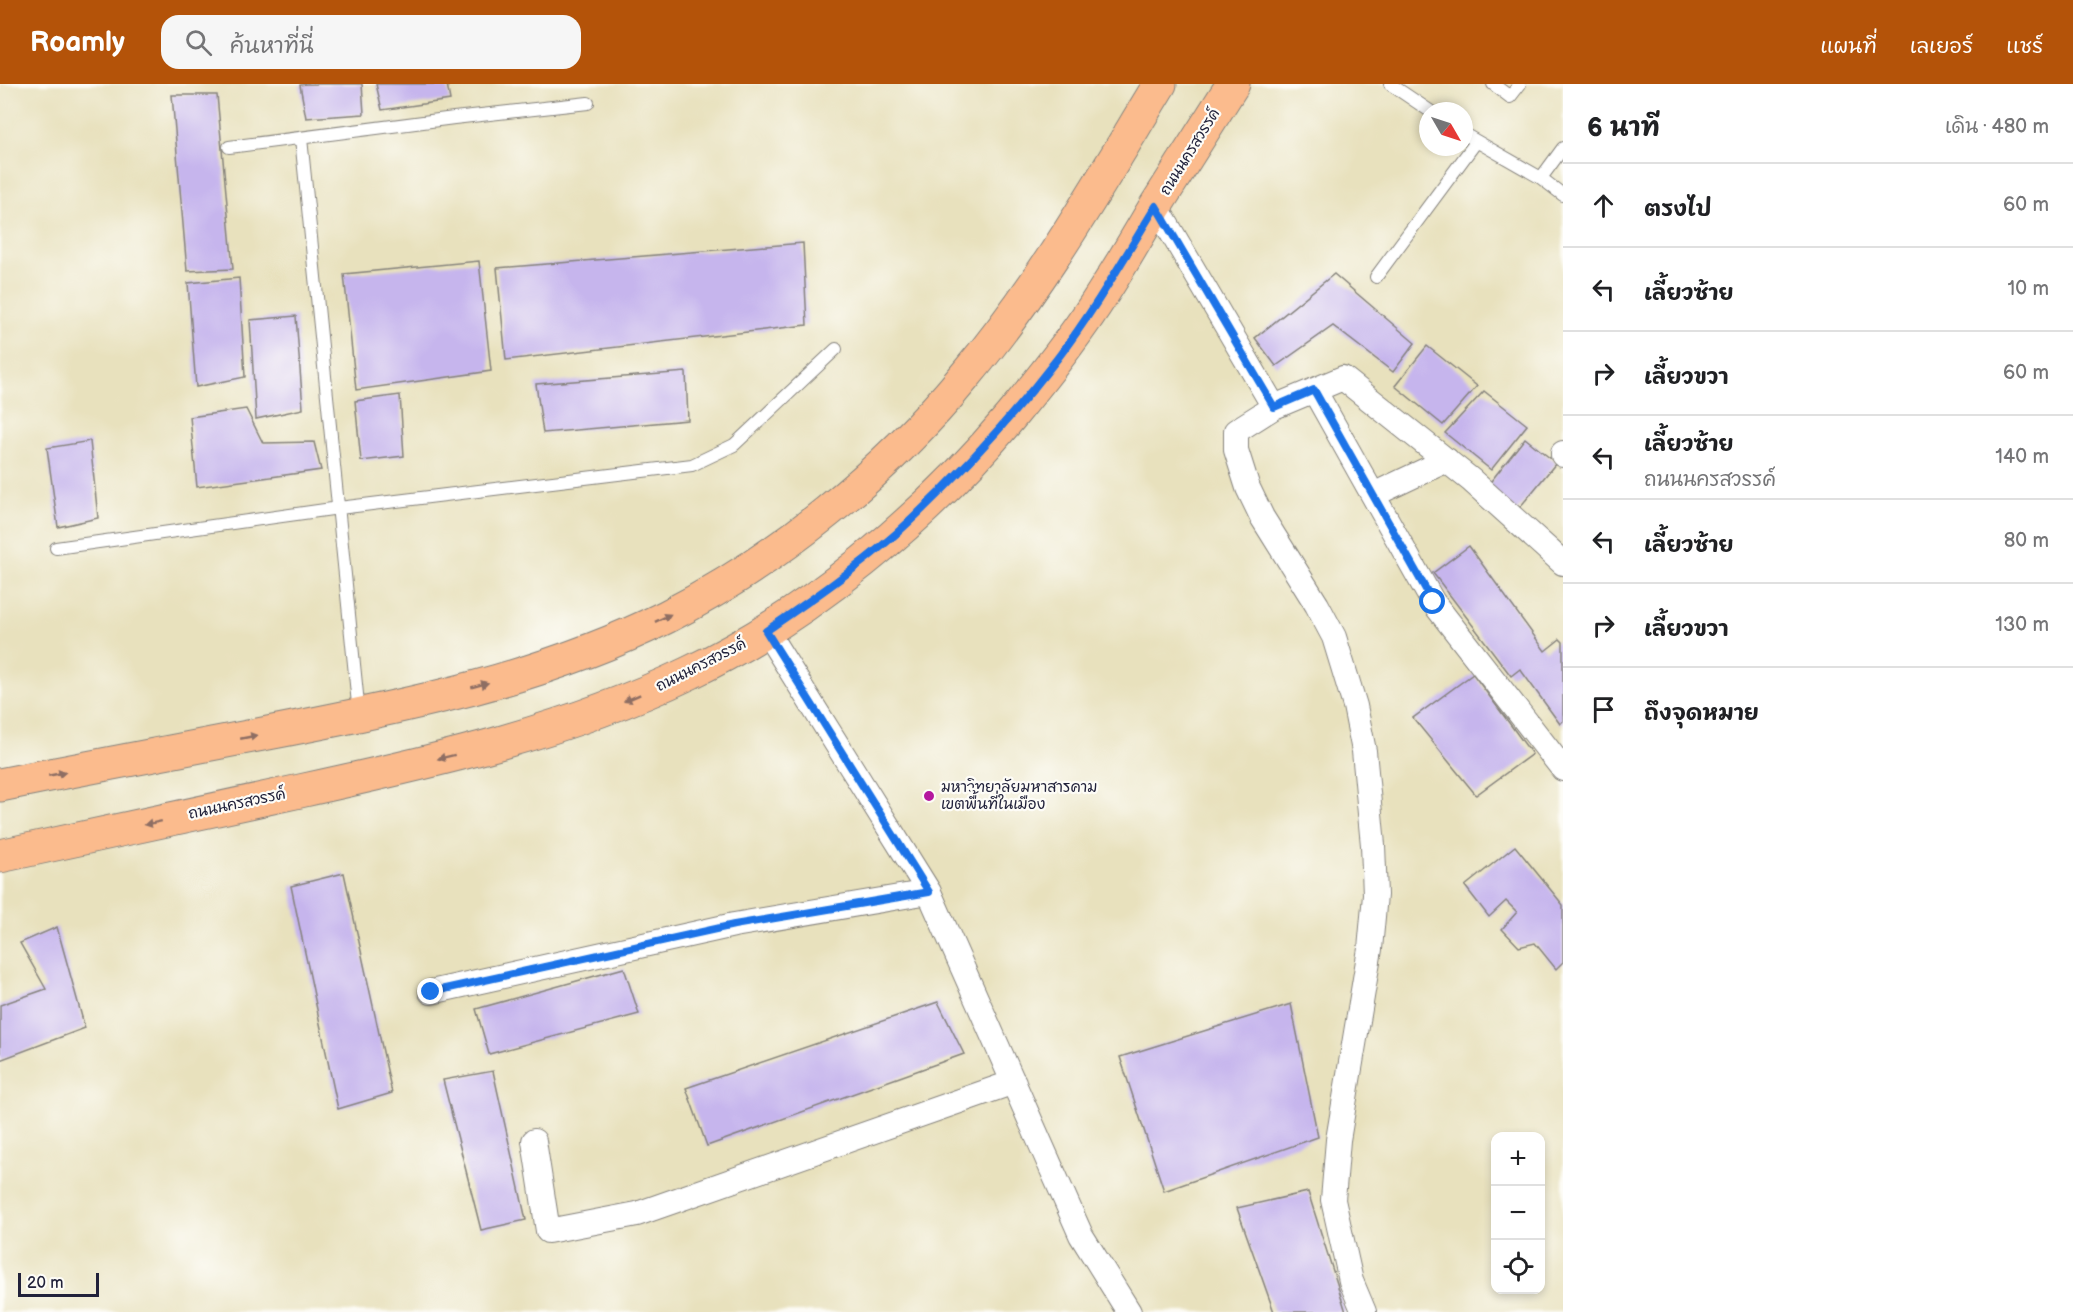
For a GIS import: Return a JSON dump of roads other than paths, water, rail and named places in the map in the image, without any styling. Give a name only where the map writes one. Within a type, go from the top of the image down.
[{"type":"main road","points":[[0,784],[360,716],[517,675],[592,649],[675,612],[734,579],[798,535],[856,487],[911,435],[963,380],[1010,321],[1053,260],[1160,84]]},
{"type":"main road","name":"ถนนนครสวรรค์","points":[[0,856],[373,775],[535,734],[614,706],[692,672],[766,631],[834,584],[897,533],[1008,419],[1058,358],[1097,302],[1233,84]]},
{"type":"street","points":[[1156,206],[1274,407]]},
{"type":"street","points":[[1364,1312],[1351,1281],[1333,1200],[1338,1140],[1370,949],[1374,906],[1373,846],[1364,751],[1334,637],[1312,596],[1262,517],[1248,488],[1236,450],[1236,431],[1274,407],[1343,378],[1471,480],[1563,563]]},
{"type":"street","points":[[1314,390],[1433,602],[1563,769]]},
{"type":"street","points":[[1373,495],[1447,460]]},
{"type":"street","points":[[766,631],[929,892],[1081,1235],[1129,1312]]},
{"type":"street","points":[[431,992],[734,925],[929,892]]},
{"type":"street","points":[[534,1141],[548,1231],[637,1214],[1014,1082]]},
{"type":"lane","points":[[1390,84],[1419,104]]},
{"type":"lane","points":[[1493,84],[1510,97],[1520,84]]},
{"type":"lane","points":[[229,147],[588,103]]},
{"type":"lane","points":[[301,138],[360,716]]},
{"type":"lane","points":[[1473,140],[1541,178],[1563,195]]},
{"type":"lane","points":[[1376,277],[1476,142]]},
{"type":"lane","points":[[1541,178],[1563,148]]},
{"type":"lane","points":[[56,548],[339,508],[692,465],[734,445],[836,349]]},
{"type":"place","name":"มหาวิทยาลัยมหาสารคาม เขตพื้นที่ในเมือง","points":[[929,796]]}]
